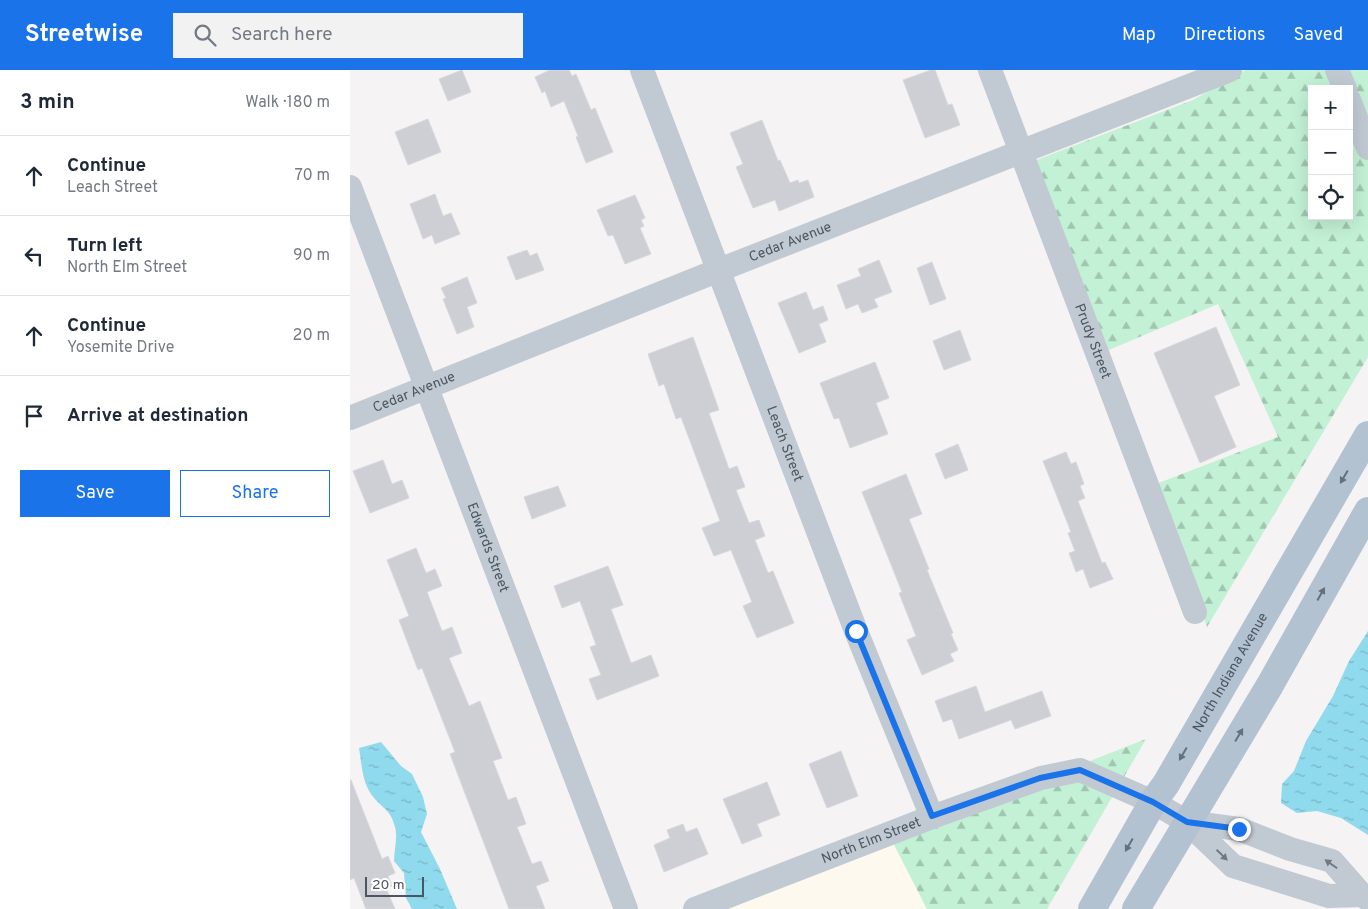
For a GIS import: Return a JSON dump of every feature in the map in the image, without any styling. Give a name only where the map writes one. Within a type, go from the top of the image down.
[{"type":"main road","name":"North Indiana Avenue","points":[[1092,909],[1153,802],[1166,784],[1221,691],[1368,435]]},
{"type":"main road","points":[[1136,909],[1270,685],[1368,510]]},
{"type":"street","name":"Leach Street","points":[[642,70],[720,270],[856,631],[932,816]]},
{"type":"street","name":"Prudy Street","points":[[990,70],[1195,612]]},
{"type":"street","name":"Cedar Avenue","points":[[350,418],[720,270],[1230,70]]},
{"type":"street","points":[[1337,70],[1343,85]]},
{"type":"street","points":[[1353,110],[1368,148]]},
{"type":"street","name":"Edwards Street","points":[[350,187],[626,909]]},
{"type":"street","name":"North Elm Street","points":[[695,909],[932,816],[1040,778],[1080,770],[1153,802],[1187,822]]},
{"type":"street","points":[[1187,822],[1239,829],[1290,849],[1332,861],[1361,901]]},
{"type":"street","points":[[1187,822],[1233,866],[1329,896],[1361,901]]},
{"type":"street","points":[[1281,881],[1290,849]]},
{"type":"shaded area","points":[[891,839],[927,909],[681,909]]},
{"type":"green space","points":[[1246,70],[1368,70],[1368,357],[1207,627],[1156,484],[1278,437],[1218,304],[1104,352],[1026,164],[1193,100]]},
{"type":"green space","points":[[1146,739],[1047,909],[927,909],[891,839]]},
{"type":"water","points":[[1368,631],[1368,835],[1341,818],[1317,811],[1297,813],[1281,803],[1282,784],[1294,771],[1306,741],[1333,696],[1349,661]]},
{"type":"water","points":[[381,742],[401,766],[412,774],[423,797],[427,814],[421,832],[440,869],[457,909],[412,909],[406,898],[404,873],[394,861],[396,831],[392,817],[367,788],[362,768],[359,748]]},
{"type":"building","points":[[462,70],[471,92],[448,101],[439,79]]},
{"type":"building","points":[[550,70],[569,70],[572,76],[576,74],[591,110],[595,108],[613,152],[586,163],[564,101],[551,107],[545,91],[542,93],[535,77]]},
{"type":"building","points":[[935,70],[948,105],[952,104],[960,125],[925,138],[903,80]]},
{"type":"building","points":[[428,119],[441,152],[408,165],[395,132]]},
{"type":"building","points":[[762,120],[778,161],[780,160],[790,183],[798,180],[799,183],[808,180],[814,197],[779,211],[775,200],[753,208],[736,167],[743,164],[730,133]]},
{"type":"building","points":[[435,194],[443,216],[451,213],[460,234],[435,244],[432,235],[423,239],[410,204]]},
{"type":"building","points":[[635,195],[645,218],[641,220],[644,226],[640,228],[651,254],[625,264],[613,235],[608,236],[597,210]]},
{"type":"building","points":[[527,250],[530,256],[537,253],[544,270],[516,280],[507,257]]},
{"type":"building","points":[[879,260],[892,292],[874,299],[878,307],[862,313],[858,304],[846,309],[837,285],[861,276],[858,269]]},
{"type":"building","points":[[932,262],[946,299],[930,305],[917,268]]},
{"type":"building","points":[[467,277],[477,303],[467,307],[474,327],[457,334],[443,299],[446,298],[441,288]]},
{"type":"building","points":[[806,292],[813,310],[823,306],[828,320],[819,324],[826,342],[799,353],[778,303]]},
{"type":"building","points":[[1216,327],[1240,385],[1214,396],[1236,447],[1200,463],[1154,353]]},
{"type":"building","points":[[960,330],[971,360],[944,370],[933,341]]},
{"type":"building","points":[[693,337],[719,410],[709,413],[729,469],[737,466],[745,487],[736,490],[749,523],[759,520],[765,536],[755,540],[768,573],[773,571],[794,623],[757,638],[743,606],[752,602],[731,550],[714,556],[702,528],[720,521],[681,417],[676,419],[664,384],[659,386],[648,354]]},
{"type":"building","points":[[875,362],[889,398],[876,403],[888,434],[850,448],[839,418],[834,419],[820,383]]},
{"type":"building","points":[[958,444],[968,470],[945,479],[935,454]]},
{"type":"building","points":[[1066,452],[1071,464],[1076,462],[1084,484],[1080,486],[1085,498],[1078,501],[1102,563],[1105,562],[1113,579],[1090,588],[1083,569],[1076,572],[1069,553],[1075,551],[1068,533],[1071,532],[1043,461]]},
{"type":"building","points":[[383,460],[392,484],[402,480],[409,498],[370,513],[353,471]]},
{"type":"building","points":[[906,474],[922,514],[909,519],[958,650],[950,654],[954,661],[922,675],[907,640],[916,636],[899,593],[902,592],[862,492]]},
{"type":"building","points":[[558,486],[566,506],[532,519],[524,497]]},
{"type":"building","points":[[416,548],[426,573],[435,569],[442,586],[427,592],[442,631],[452,627],[462,653],[449,658],[469,706],[480,701],[502,758],[493,761],[508,800],[516,797],[526,824],[517,827],[532,864],[541,861],[549,881],[536,886],[545,909],[509,909],[450,754],[455,752],[422,668],[418,670],[399,620],[409,616],[387,560]]},
{"type":"building","points":[[608,566],[623,605],[611,609],[631,663],[651,655],[659,676],[597,700],[589,679],[601,675],[590,647],[596,645],[580,601],[562,608],[554,586]]},
{"type":"building","points":[[976,686],[985,712],[1042,691],[1051,716],[1015,729],[1011,720],[959,739],[952,719],[943,722],[935,701]]},
{"type":"building","points":[[841,751],[858,796],[827,808],[809,764]]},
{"type":"building","points":[[350,780],[382,859],[388,856],[395,873],[388,876],[392,886],[386,888],[395,909],[366,909],[354,878],[350,880]]},
{"type":"building","points":[[767,782],[780,815],[757,824],[762,836],[742,844],[723,799]]},
{"type":"building","points":[[683,824],[686,832],[697,828],[708,854],[664,872],[654,845],[670,838],[667,830]]},
{"type":"route","points":[[856,631],[932,816],[1040,778],[1080,770],[1153,802],[1187,822],[1239,829]]}]
